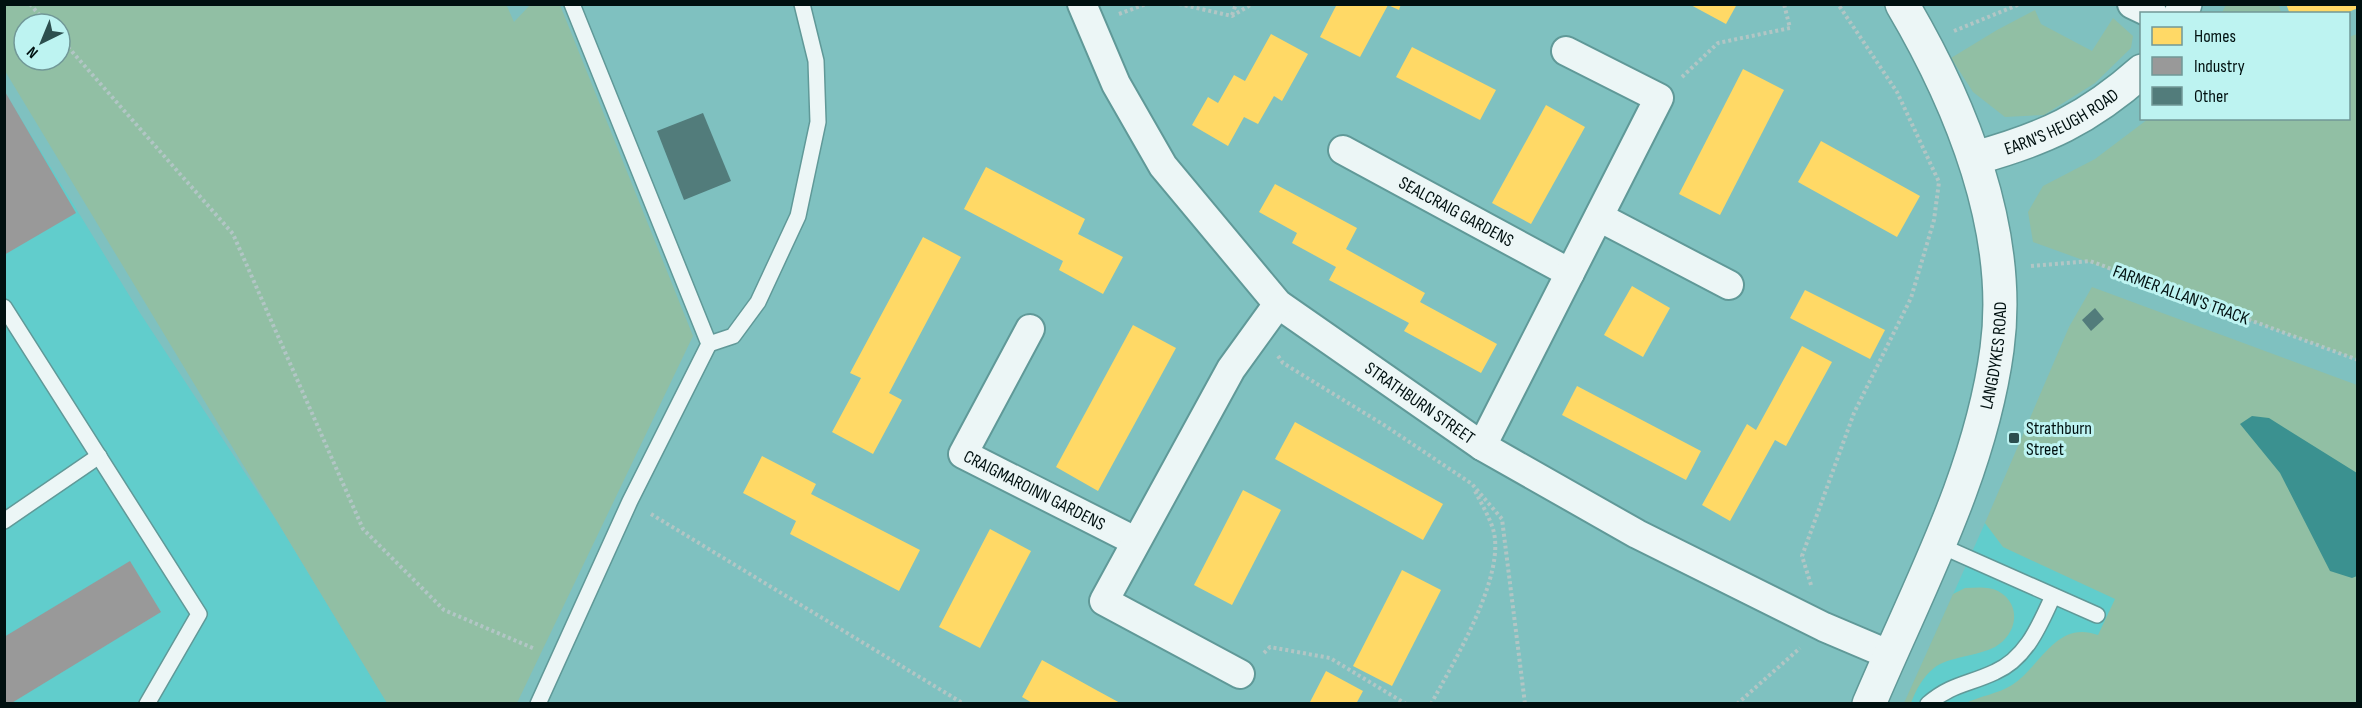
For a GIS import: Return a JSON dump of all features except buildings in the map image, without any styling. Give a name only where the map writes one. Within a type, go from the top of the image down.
[{"type":"street","name":"STRATHBURN STREET","points":[[1082,4],[1116,84],[1163,166],[1278,304],[1482,446],[1638,534],[1824,627],[1890,655]]},
{"type":"street","name":"LANGDYKES ROAD","points":[[1869,704],[1939,545],[1973,451],[1991,388],[1997,347],[1998,269],[1989,213],[1975,158],[1902,4]]},
{"type":"street","points":[[2132,4],[2149,12]]},
{"type":"street","points":[[1482,446],[1659,98],[1566,51]]},
{"type":"street","name":"EARN'S HEUGH ROAD","points":[[1975,158],[2059,130],[2094,111],[2140,73]]},
{"type":"street","name":"SEALCRAIG GARDENS","points":[[1343,150],[1570,273]]},
{"type":"street","points":[[1599,217],[1729,285]]},
{"type":"street","points":[[1240,674],[1104,601],[1231,369],[1260,333],[1278,304]]},
{"type":"street","name":"CRAIGMAROINN GARDENS","points":[[1030,329],[963,454],[1135,541]]},
{"type":"lane","points":[[572,4],[709,344]]},
{"type":"lane","points":[[538,704],[630,501],[709,344],[733,336],[758,302],[798,216],[818,122],[816,61],[802,4]]},
{"type":"lane","points":[[4,307],[199,614],[147,704]]},
{"type":"lane","points":[[4,521],[99,456]]},
{"type":"lane","points":[[1939,545],[2097,615]]},
{"type":"lane","points":[[1928,704],[1957,684],[1996,672],[2020,654],[2036,633],[2053,596]]},
{"type":"path","points":[[1179,4],[1232,16],[1252,4]]},
{"type":"path","points":[[1232,16],[1236,4]]},
{"type":"path","points":[[1659,98],[1718,44],[1790,28],[1784,4]]},
{"type":"path","points":[[1737,704],[1824,627],[1802,556],[1854,413],[1911,298],[1934,220],[1939,183],[1897,92],[1838,4]]},
{"type":"path","points":[[1922,42],[2009,11],[2020,4]]},
{"type":"path","points":[[72,52],[233,234],[363,529],[444,610],[558,659]]},
{"type":"path","name":"FARMER ALLAN'S TRACK","points":[[1998,269],[2090,261],[2358,360]]},
{"type":"path","points":[[1260,333],[1283,363],[1384,425],[1472,484],[1502,519],[1525,704]]},
{"type":"path","points":[[1431,704],[1479,614],[1490,574],[1495,547],[1494,530],[1472,484]]},
{"type":"path","points":[[630,501],[964,704]]},
{"type":"path","points":[[1240,674],[1270,647],[1300,652],[1330,658],[1406,704]]},
{"type":"shaded area","points":[[4,91],[140,313],[278,523],[387,703],[5,703]]},
{"type":"shaded area","points":[[2252,416],[2269,418],[2357,473],[2357,576],[2352,578],[2330,571],[2280,473],[2240,424]]},
{"type":"shaded area","points":[[1985,523],[2148,598],[2099,703],[1904,704]]},
{"type":"green space","points":[[506,4],[514,22],[530,5],[560,5],[693,336],[517,703],[387,703],[5,71],[5,5]]},
{"type":"green space","points":[[2226,4],[2279,5],[2281,12],[2222,12]]},
{"type":"green space","points":[[2035,10],[2041,24],[2092,51],[2113,18],[2133,36],[2131,48],[2095,83],[2044,115],[2005,117],[1973,92],[1951,58]]},
{"type":"green space","points":[[2357,34],[2357,359],[2033,242],[2028,212],[2043,186],[2095,159],[2147,120],[2350,120],[2350,37]]},
{"type":"green space","points":[[2092,287],[2357,385],[2357,703],[1964,704],[2012,685],[2060,639],[2083,632],[2098,635],[2115,599],[2003,547],[1985,523],[2069,327]]},
{"type":"green space","points":[[1965,588],[1990,588],[2006,597],[2014,611],[2009,635],[1995,647],[1940,664],[1920,684],[1911,703],[1904,703],[1953,594]]},
{"type":"place","name":"Strathburn Street","points":[[2014,438]]}]
